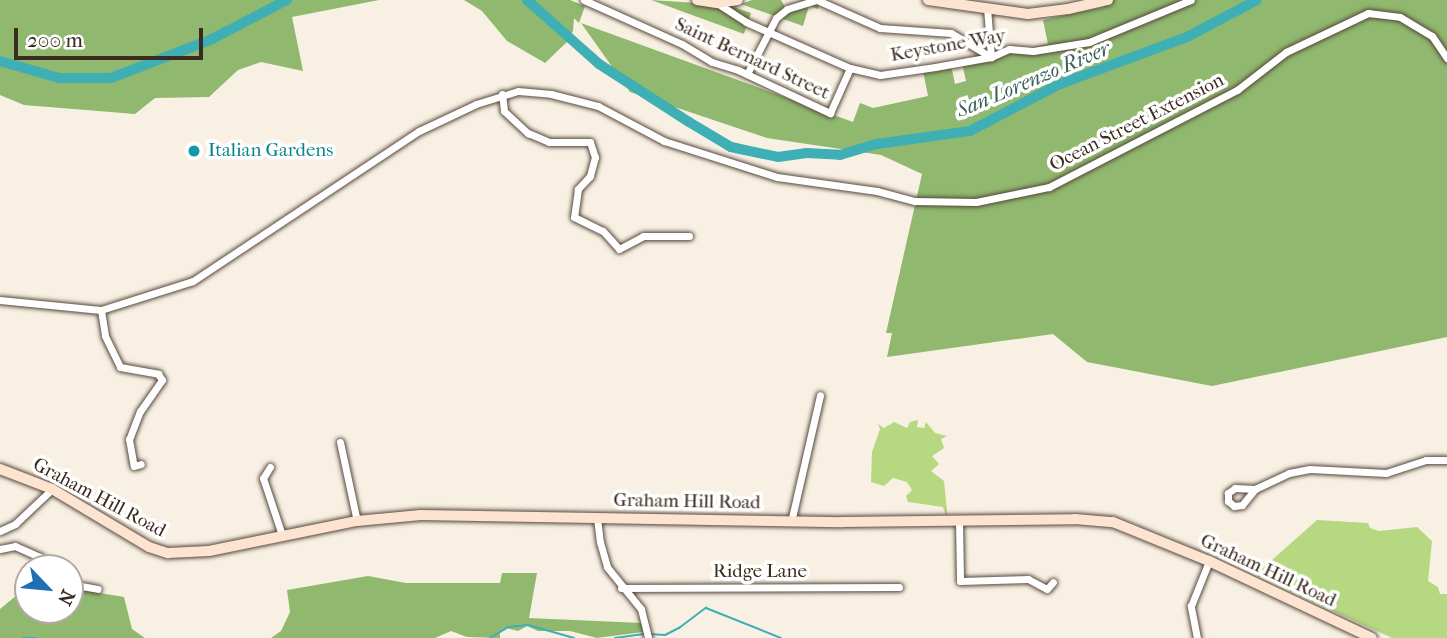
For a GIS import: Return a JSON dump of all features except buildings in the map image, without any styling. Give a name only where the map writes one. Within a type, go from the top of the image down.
[{"type":"main road","points":[[697,0],[717,3],[737,0]]},
{"type":"main road","points":[[928,0],[1028,14],[1069,9],[1108,0]]},
{"type":"main road","name":"Graham Hill Road","points":[[0,469],[52,489],[149,547],[168,553],[209,551],[357,521],[421,515],[791,522],[1075,519],[1113,522],[1209,561],[1372,638]]},
{"type":"street","name":"Saint Bernard Street","points":[[584,0],[682,44],[712,62],[747,74],[830,113],[850,68]]},
{"type":"street","points":[[747,74],[776,18],[787,9],[817,0],[880,28],[951,33],[991,57]]},
{"type":"street","name":"Keystone Way","points":[[717,3],[746,22],[850,68],[880,75],[991,57],[1009,50],[1033,51],[1089,42],[1191,0]]},
{"type":"street","points":[[987,8],[991,57]]},
{"type":"street","name":"Ocean Street Extension","points":[[0,300],[101,310],[192,281],[419,131],[502,94],[518,91],[551,94],[598,106],[664,141],[777,177],[877,191],[915,201],[976,202],[1049,187],[1237,90],[1286,52],[1368,13],[1400,17],[1432,36],[1447,58]]},
{"type":"street","points":[[502,94],[504,111],[528,134],[549,142],[590,142],[596,157],[590,176],[578,189],[574,217],[603,231],[619,248],[643,236],[689,236]]},
{"type":"street","points":[[101,310],[109,348],[120,367],[158,374],[162,380],[140,411],[129,439],[134,466],[141,464]]},
{"type":"street","points":[[791,522],[820,395]]},
{"type":"street","points":[[340,442],[357,521]]},
{"type":"street","points":[[1255,489],[1289,473],[1310,469],[1385,473],[1426,460],[1447,460]]},
{"type":"street","points":[[270,467],[263,478],[282,535]]},
{"type":"street","points":[[0,531],[15,524],[52,489]]},
{"type":"street","points":[[597,518],[607,567],[621,588],[641,609],[648,627],[648,638]]},
{"type":"street","points":[[959,521],[960,581],[1028,579],[1046,589],[1053,582]]},
{"type":"street","points":[[0,549],[15,546],[33,554]]},
{"type":"street","points":[[1196,638],[1191,606],[1209,561]]},
{"type":"street","points":[[84,586],[98,589]]},
{"type":"street","name":"Ridge Lane","points":[[621,588],[899,587]]},
{"type":"green space","points":[[0,0],[379,0],[292,17],[303,71],[261,62],[238,70],[209,97],[155,98],[135,114],[24,105],[0,95]]},
{"type":"green space","points":[[464,0],[570,0],[585,6],[579,23],[574,18],[573,31],[567,42],[545,63],[507,41],[482,11]]},
{"type":"green space","points":[[651,0],[728,5],[751,13],[744,34]]},
{"type":"green space","points":[[752,0],[781,0],[786,9],[802,0],[821,0],[818,9],[809,6],[803,26],[741,4]]},
{"type":"green space","points":[[1103,0],[1447,0],[1447,337],[1212,386],[1087,362],[1053,334],[887,357],[892,333],[886,333],[922,174],[881,155],[767,138],[630,92],[581,23],[853,122],[860,103],[873,108],[928,96],[923,71],[951,65],[955,84],[966,81],[962,63],[1048,44],[1043,20],[1104,7]]},
{"type":"green space","points":[[918,420],[917,427],[924,428],[926,422],[935,433],[947,436],[941,439],[944,448],[932,456],[939,464],[931,471],[944,481],[948,521],[943,507],[908,502],[906,496],[912,490],[907,482],[893,478],[884,486],[871,482],[872,452],[880,429],[878,424],[884,428],[894,422],[907,428],[910,422]]},
{"type":"green space","points":[[1317,520],[1368,523],[1370,528],[1379,531],[1417,527],[1432,541],[1428,581],[1438,587],[1440,594],[1447,594],[1447,638],[1392,638],[1255,575]]},
{"type":"green space","points":[[502,573],[537,573],[529,618],[642,623],[643,632],[597,638],[570,631],[538,631],[527,626],[518,631],[506,628],[500,632],[500,638],[467,637],[451,631],[435,638],[271,638],[281,631],[290,612],[287,590],[368,576],[406,583],[500,583]]},
{"type":"green space","points":[[84,590],[124,597],[132,629],[145,638],[0,638],[0,609],[14,598],[14,624],[84,624]]},
{"type":"waterway","name":"San Lorenzo River","points":[[0,61],[59,78],[111,78],[210,40],[287,0]]},
{"type":"waterway","name":"San Lorenzo River","points":[[527,0],[599,64],[689,122],[731,147],[778,157],[807,153],[840,155],[877,144],[970,131],[1060,84],[1187,37],[1257,0]]},
{"type":"waterway","points":[[649,634],[665,635],[706,608],[781,638]]},
{"type":"waterway","points":[[490,638],[508,627],[528,625],[574,638]]},
{"type":"waterway","points":[[615,638],[644,634]]},
{"type":"waterway","points":[[23,638],[36,638]]},
{"type":"place","name":"Italian Gardens","points":[[194,151]]}]
